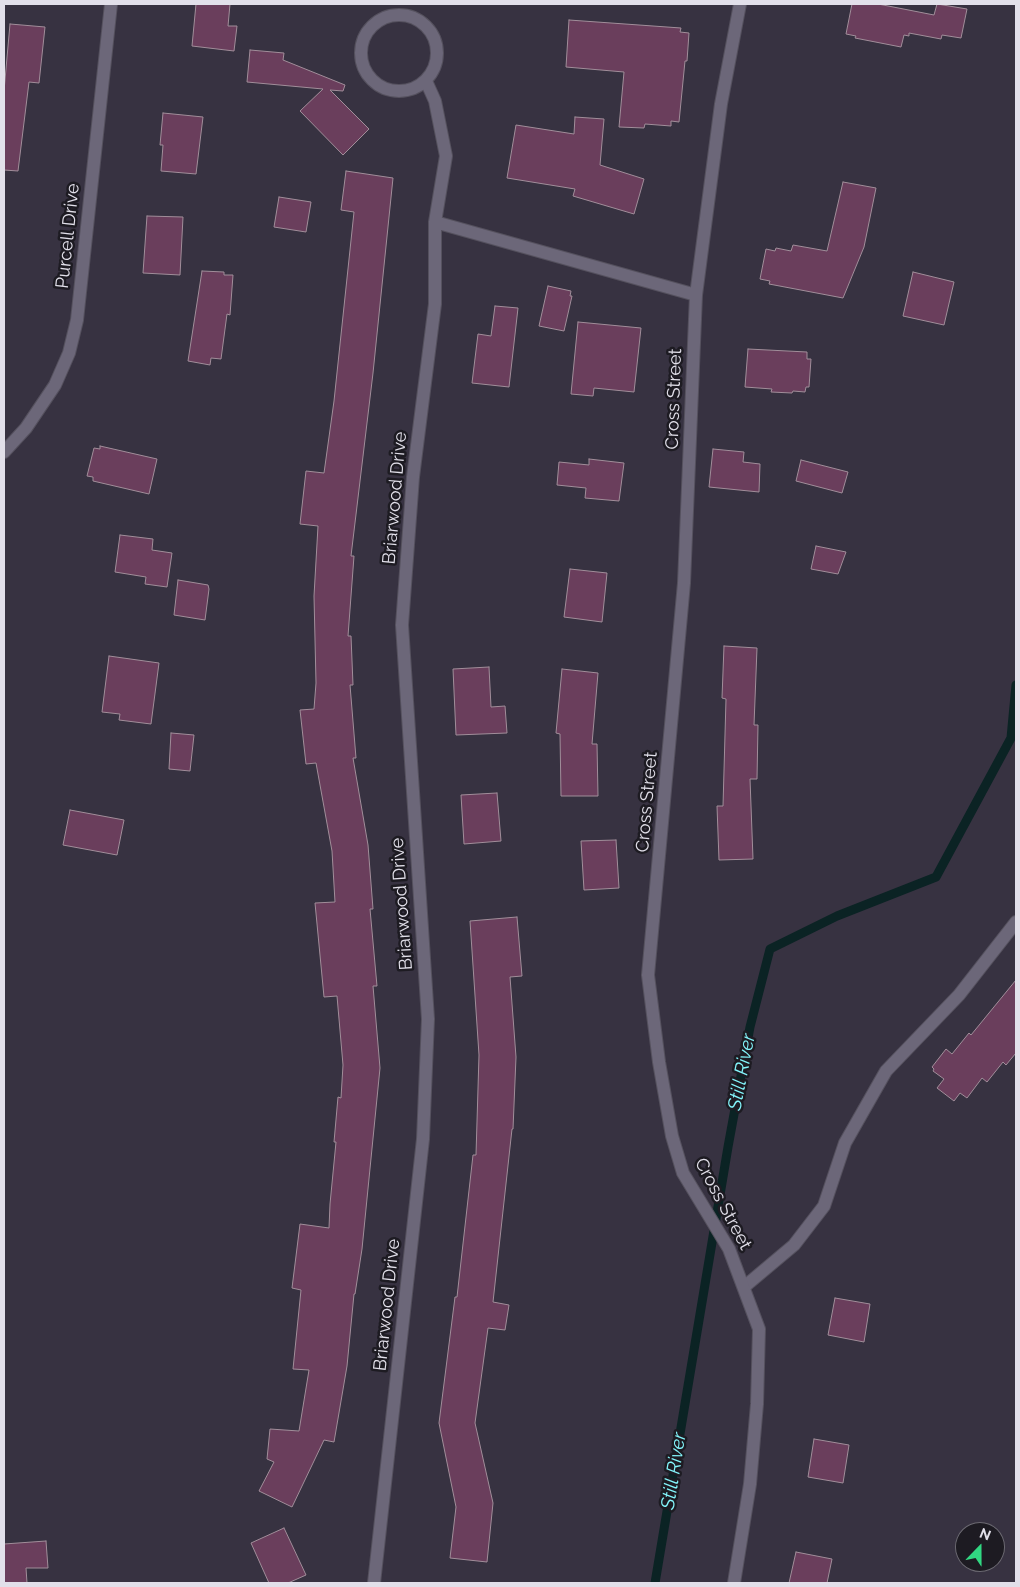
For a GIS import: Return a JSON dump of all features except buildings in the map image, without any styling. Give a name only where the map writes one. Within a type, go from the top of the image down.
[{"type":"street","name":"Purcell Drive","points":[[4,452],[26,428],[55,385],[69,354],[77,320],[111,4]]},
{"type":"street","name":"Cross Street","points":[[734,1583],[750,1484],[757,1404],[759,1329],[729,1248],[683,1172],[672,1136],[659,1062],[648,975],[684,583],[696,295],[721,104],[740,4]]},
{"type":"street","points":[[404,15],[416,19],[427,27],[434,38],[438,54],[435,66],[426,81],[414,89],[401,92],[388,90],[376,84],[366,73],[361,60],[361,46],[366,34],[375,23],[387,17],[404,15]]},
{"type":"street","name":"Briarwood Drive","points":[[374,1583],[423,1139],[428,1019],[402,625],[413,477],[435,304],[435,222],[446,156],[435,101],[426,81]]},
{"type":"street","points":[[435,222],[696,295]]},
{"type":"street","points":[[744,1287],[794,1246],[824,1206],[845,1143],[886,1072],[959,995],[1016,922]]},
{"type":"waterway","name":"Still River","points":[[655,1583],[728,1147],[750,1027],[770,949],[837,916],[936,877],[1011,738],[1016,685]]}]
